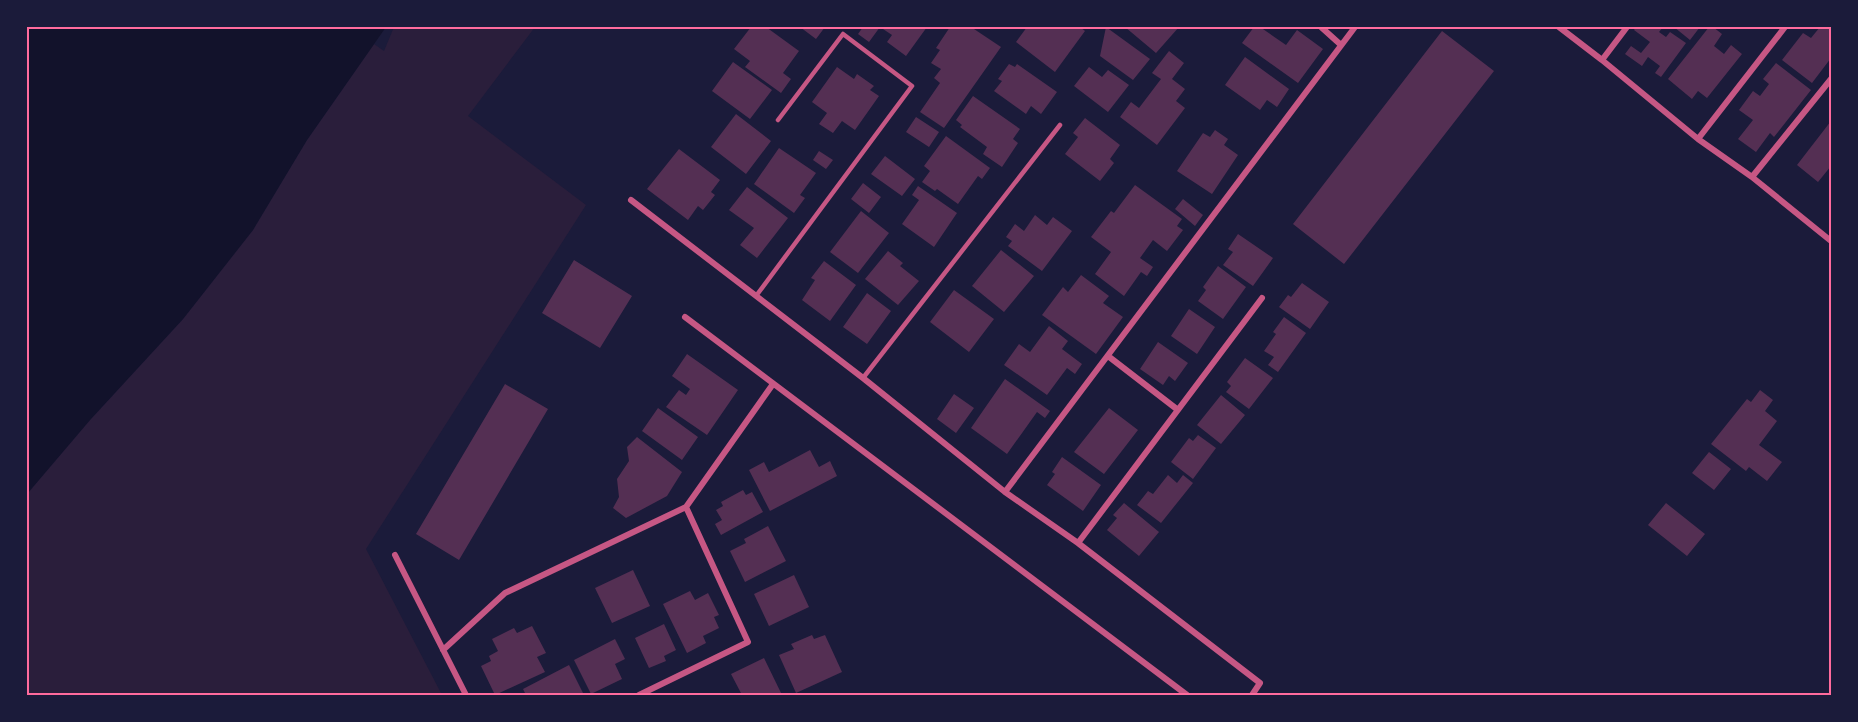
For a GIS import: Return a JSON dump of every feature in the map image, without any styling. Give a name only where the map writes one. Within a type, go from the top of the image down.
[{"type":"street","points":[[1320,27],[1341,45]]},
{"type":"street","points":[[1005,492],[1355,27]]},
{"type":"street","points":[[1559,27],[1698,139],[1752,177],[1831,241]]},
{"type":"street","points":[[1602,60],[1627,27]]},
{"type":"street","points":[[1698,139],[1785,27]]},
{"type":"street","points":[[1752,177],[1831,79]]},
{"type":"street","points":[[631,200],[863,378],[1005,492],[1078,543],[1260,683],[1252,695]]},
{"type":"street","points":[[1078,543],[1262,298]]},
{"type":"street","points":[[685,317],[1186,695]]},
{"type":"street","points":[[1108,356],[1178,410]]},
{"type":"street","points":[[443,650],[505,593],[686,507],[773,384]]},
{"type":"street","points":[[639,695],[748,642],[686,507]]},
{"type":"street","points":[[395,555],[466,695]]},
{"type":"lane","points":[[756,296],[912,86],[843,34],[778,120]]},
{"type":"lane","points":[[863,378],[1060,125]]},
{"type":"shaded area","points":[[27,27],[386,27],[307,140],[253,230],[183,319],[90,420],[27,494]]},
{"type":"shaded area","points":[[394,27],[535,27],[468,116],[586,205],[366,549],[442,695],[27,695],[27,494],[90,420],[183,319],[253,230],[307,140],[374,44],[384,51]]},
{"type":"building","points":[[751,27],[766,27],[799,51],[783,73],[791,79],[781,93],[745,67],[750,61],[734,49]]},
{"type":"building","points":[[800,27],[825,27],[816,39]]},
{"type":"building","points":[[863,27],[880,27],[869,42],[858,34]]},
{"type":"building","points":[[880,27],[927,27],[906,56],[887,42],[892,35]]},
{"type":"building","points":[[950,27],[971,27],[1001,47],[944,128],[920,112],[940,83],[934,78],[941,69],[931,63],[940,50],[936,48]]},
{"type":"building","points":[[1027,27],[1080,27],[1085,31],[1055,72],[1016,42]]},
{"type":"building","points":[[1106,27],[1150,59],[1133,80],[1100,56]]},
{"type":"building","points":[[1125,27],[1179,27],[1156,53]]},
{"type":"building","points":[[1254,27],[1260,27],[1286,45],[1297,30],[1323,49],[1298,83],[1242,43]]},
{"type":"building","points":[[1636,27],[1663,27],[1659,32],[1666,37],[1670,32],[1686,43],[1661,77],[1655,73],[1660,66],[1648,57],[1642,66],[1625,54],[1631,46],[1641,53],[1650,42],[1634,30]]},
{"type":"building","points":[[1674,27],[1700,27],[1690,40]]},
{"type":"building","points":[[1709,27],[1713,27],[1722,34],[1714,46],[1724,54],[1731,45],[1742,54],[1707,98],[1698,91],[1692,99],[1668,79]]},
{"type":"building","points":[[1820,27],[1831,27],[1831,58],[1812,83],[1782,60],[1803,33],[1811,38]]},
{"type":"building","points":[[1442,31],[1494,71],[1344,264],[1293,224]]},
{"type":"building","points":[[1169,51],[1184,63],[1172,79],[1185,89],[1176,101],[1185,108],[1157,145],[1120,117],[1131,102],[1139,108],[1161,79],[1152,73]]},
{"type":"building","points":[[1245,57],[1289,89],[1277,107],[1267,100],[1260,110],[1225,85]]},
{"type":"building","points":[[733,62],[772,90],[750,119],[712,91]]},
{"type":"building","points":[[1776,63],[1811,90],[1774,137],[1770,133],[1756,152],[1738,139],[1753,120],[1739,110],[1753,91],[1760,96],[1769,84],[1763,79]]},
{"type":"building","points":[[1009,64],[1015,67],[1017,64],[1057,92],[1041,114],[1031,106],[1026,114],[994,91],[1002,81],[998,79]]},
{"type":"building","points":[[837,67],[854,79],[857,74],[874,86],[870,90],[879,96],[855,130],[842,121],[833,133],[819,124],[827,113],[812,102]]},
{"type":"building","points":[[1089,67],[1102,77],[1108,70],[1129,85],[1108,112],[1074,86]]},
{"type":"building","points":[[973,96],[1020,129],[1013,139],[1018,143],[1002,167],[983,154],[987,147],[960,127],[962,125],[956,120]]},
{"type":"building","points":[[736,114],[771,141],[746,174],[711,147]]},
{"type":"building","points":[[916,117],[939,132],[929,147],[906,132]]},
{"type":"building","points":[[1085,118],[1120,145],[1110,159],[1114,163],[1100,181],[1065,154],[1078,137],[1073,133]]},
{"type":"building","points":[[1831,121],[1831,166],[1818,182],[1797,165]]},
{"type":"building","points":[[1215,130],[1228,139],[1224,145],[1238,155],[1212,194],[1177,171],[1203,133],[1210,137]]},
{"type":"building","points":[[946,136],[990,168],[982,179],[978,176],[958,204],[937,189],[935,191],[922,182],[930,171],[924,166]]},
{"type":"building","points":[[779,148],[816,173],[800,195],[805,198],[794,213],[754,184]]},
{"type":"building","points":[[679,149],[720,180],[711,192],[715,195],[703,210],[698,206],[688,220],[647,189]]},
{"type":"building","points":[[819,151],[833,160],[826,169],[813,160]]},
{"type":"building","points":[[885,156],[915,179],[902,196],[871,174]]},
{"type":"building","points":[[863,183],[881,197],[869,213],[851,199]]},
{"type":"building","points":[[1135,185],[1182,219],[1177,226],[1183,230],[1167,251],[1153,240],[1140,258],[1153,267],[1147,276],[1141,272],[1124,296],[1095,274],[1111,252],[1091,237],[1111,211],[1114,213]]},
{"type":"building","points":[[918,186],[957,213],[934,247],[902,224],[919,200],[912,195]]},
{"type":"building","points":[[747,187],[788,218],[757,258],[740,245],[754,228],[729,210]]},
{"type":"building","points":[[1183,199],[1203,215],[1195,226],[1175,209]]},
{"type":"building","points":[[861,211],[889,233],[858,273],[830,252]]},
{"type":"building","points":[[1035,215],[1047,225],[1053,217],[1072,231],[1042,271],[1008,246],[1012,241],[1006,237],[1015,224],[1024,231]]},
{"type":"building","points":[[1238,234],[1273,258],[1253,286],[1223,265],[1233,252],[1228,249]]},
{"type":"building","points":[[1001,250],[1034,276],[1004,312],[972,286]]},
{"type":"building","points":[[888,251],[903,263],[900,266],[919,281],[898,305],[865,279]]},
{"type":"building","points":[[574,260],[632,296],[600,348],[542,313]]},
{"type":"building","points":[[824,261],[856,285],[830,321],[802,300],[815,280],[811,278]]},
{"type":"building","points":[[1218,266],[1246,287],[1223,319],[1198,301],[1206,290],[1203,287]]},
{"type":"building","points":[[1081,275],[1109,296],[1103,303],[1123,317],[1096,354],[1042,315],[1063,287],[1068,292]]},
{"type":"building","points":[[1302,283],[1329,302],[1310,329],[1279,307],[1288,295],[1291,297]]},
{"type":"building","points":[[954,290],[994,319],[969,352],[930,322]]},
{"type":"building","points":[[867,293],[891,311],[867,344],[843,327]]},
{"type":"building","points":[[1189,309],[1215,327],[1197,354],[1171,336]]},
{"type":"building","points":[[1284,317],[1306,333],[1278,372],[1268,365],[1274,357],[1264,351],[1276,334],[1273,332]]},
{"type":"building","points":[[1049,326],[1068,341],[1062,349],[1082,364],[1075,374],[1067,368],[1047,395],[1004,365],[1019,344],[1030,352]]},
{"type":"building","points":[[1158,342],[1188,363],[1175,381],[1169,376],[1163,385],[1140,369]]},
{"type":"building","points":[[687,354],[738,390],[707,435],[666,407],[679,390],[686,395],[690,389],[672,376]]},
{"type":"building","points":[[1245,358],[1273,378],[1249,409],[1226,392],[1231,386],[1227,382]]},
{"type":"building","points":[[1005,379],[1050,411],[1045,418],[1037,412],[1007,454],[971,428]]},
{"type":"building","points":[[505,384],[548,409],[459,560],[416,534]]},
{"type":"building","points":[[1760,390],[1773,400],[1765,411],[1777,421],[1759,445],[1782,462],[1767,481],[1749,467],[1746,471],[1711,444],[1747,399],[1751,402]]},
{"type":"building","points":[[954,394],[974,408],[956,433],[937,419]]},
{"type":"building","points":[[1221,395],[1245,415],[1221,444],[1197,425]]},
{"type":"building","points":[[658,408],[698,437],[682,460],[642,431]]},
{"type":"building","points":[[1109,408],[1138,430],[1104,474],[1074,452]]},
{"type":"building","points":[[1198,435],[1216,448],[1193,479],[1171,462],[1189,438],[1193,441]]},
{"type":"building","points":[[637,437],[682,472],[667,496],[626,518],[613,508],[619,497],[617,479],[629,461],[627,447]]},
{"type":"building","points":[[810,450],[819,467],[830,461],[837,476],[770,511],[749,470],[764,462],[769,472]]},
{"type":"building","points":[[1709,452],[1731,469],[1714,490],[1692,473]]},
{"type":"building","points":[[1062,457],[1101,485],[1083,511],[1047,485],[1055,474],[1052,472]]},
{"type":"building","points":[[1168,475],[1177,483],[1183,475],[1193,483],[1161,523],[1137,505],[1148,491],[1153,494]]},
{"type":"building","points":[[743,490],[746,495],[752,492],[763,512],[721,535],[715,524],[722,520],[716,510],[723,506],[721,502]]},
{"type":"building","points":[[1124,503],[1159,532],[1139,556],[1107,530],[1117,518],[1113,515]]},
{"type":"building","points":[[1666,503],[1705,534],[1687,556],[1648,525]]},
{"type":"building","points":[[768,526],[786,561],[745,582],[730,551],[746,543],[744,539]]},
{"type":"building","points":[[633,570],[650,606],[612,623],[595,588]]},
{"type":"building","points":[[794,575],[809,607],[769,626],[754,594]]},
{"type":"building","points":[[690,591],[695,600],[708,593],[719,615],[714,617],[719,628],[703,636],[706,643],[687,653],[663,604]]},
{"type":"building","points":[[664,624],[676,650],[664,656],[666,661],[649,668],[635,638]]},
{"type":"building","points":[[532,626],[546,653],[537,657],[545,672],[495,695],[481,666],[491,661],[489,656],[498,651],[492,639],[514,628],[517,633]]},
{"type":"building","points":[[812,635],[814,639],[825,635],[842,672],[796,693],[779,655],[794,649],[791,644]]},
{"type":"building","points":[[615,639],[625,659],[615,664],[622,679],[591,694],[574,660]]},
{"type":"building","points":[[764,658],[782,695],[742,695],[731,674]]},
{"type":"building","points":[[569,665],[584,695],[526,695],[523,689]]}]
